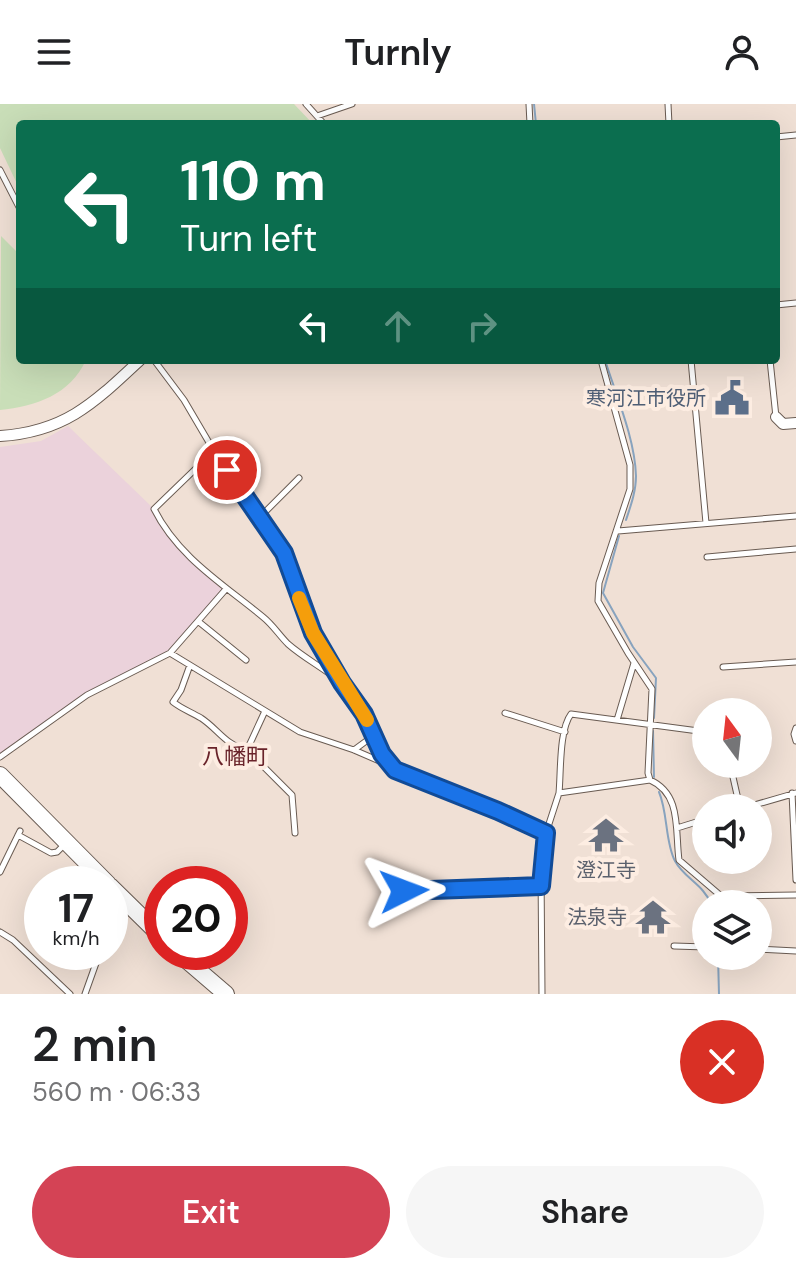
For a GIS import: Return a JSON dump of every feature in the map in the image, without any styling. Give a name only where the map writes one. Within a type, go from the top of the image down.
[{"type":"main road","points":[[0,775],[90,866]]},
{"type":"main road","points":[[128,904],[144,919]]},
{"type":"main road","points":[[198,970],[226,994]]},
{"type":"street","points":[[0,436],[35,432],[70,419],[135,364]]},
{"type":"street","points":[[776,417],[783,424],[796,423]]},
{"type":"lane","points":[[306,104],[320,120]]},
{"type":"lane","points":[[317,116],[352,104]]},
{"type":"lane","points":[[0,170],[16,201]]},
{"type":"lane","points":[[157,364],[284,553],[305,615],[342,683],[364,714],[382,754],[395,770]]},
{"type":"lane","points":[[602,364],[630,465],[630,489],[599,583],[598,601],[652,689],[650,780]]},
{"type":"lane","points":[[691,364],[706,523]]},
{"type":"lane","points":[[770,364],[776,417]]},
{"type":"lane","points":[[214,451],[154,509],[194,562],[266,619],[288,643],[342,683]]},
{"type":"lane","points":[[260,517],[299,478]]},
{"type":"lane","points":[[617,531],[796,516]]},
{"type":"lane","points":[[707,557],[796,549]]},
{"type":"lane","points":[[0,757],[87,695],[170,653],[226,589]]},
{"type":"lane","points":[[199,622],[246,660]]},
{"type":"lane","points":[[170,653],[300,732],[354,750],[546,833]]},
{"type":"lane","points":[[617,720],[634,662]]},
{"type":"lane","points":[[723,667],[796,662]]},
{"type":"lane","points":[[190,665],[173,702],[187,713],[199,716],[230,744],[247,750],[292,795],[295,833]]},
{"type":"lane","points":[[247,750],[265,711]]},
{"type":"lane","points":[[505,713],[565,732]]},
{"type":"lane","points":[[542,994],[541,886],[546,833],[559,793],[568,718],[571,714],[692,730]]},
{"type":"lane","points":[[796,728],[796,741]]},
{"type":"lane","points":[[354,750],[373,736]]},
{"type":"lane","points":[[559,793],[650,780],[662,785],[675,812],[679,860],[721,896],[796,895]]},
{"type":"lane","points":[[772,799],[794,793],[796,880]]},
{"type":"lane","points":[[677,828],[692,823]]},
{"type":"lane","points":[[0,872],[19,833],[51,853],[57,852],[66,843]]},
{"type":"lane","points":[[404,891],[541,886]]},
{"type":"lane","points":[[0,932],[13,940],[70,994]]},
{"type":"lane","points":[[674,946],[692,947]]},
{"type":"lane","points":[[772,950],[796,951]]},
{"type":"lane","points":[[85,994],[94,970]]},
{"type":"shaded area","points":[[68,426],[154,509],[171,535],[226,589],[170,653],[87,695],[0,757],[0,447],[41,441]]},
{"type":"green space","points":[[0,104],[294,104],[309,120],[16,120],[16,182],[0,148]]},
{"type":"green space","points":[[1,236],[16,251],[16,364],[84,364],[71,382],[50,397],[0,410]]},
{"type":"waterway","points":[[534,104],[536,120]]},
{"type":"waterway","points":[[606,364],[629,432],[635,462],[635,487],[626,520]]},
{"type":"waterway","points":[[619,536],[603,593],[633,647],[656,678],[654,718]]},
{"type":"waterway","points":[[653,731],[654,777]]},
{"type":"waterway","points":[[659,792],[675,861],[702,890]]},
{"type":"waterway","points":[[718,970],[719,994]]},
{"type":"slow traffic","points":[[299,598],[313,633],[367,720]]},
{"type":"place","name":"寒河江市役所","points":[[732,398]]},
{"type":"place","name":"澄江寺","points":[[606,835]]},
{"type":"place","name":"法泉寺","points":[[653,917]]},
{"type":"district","name":"八幡町","points":[[235,756]]},
{"type":"route","points":[[227,470],[284,553],[313,633],[364,714],[382,754],[395,770],[546,833],[541,886],[404,891]]}]
